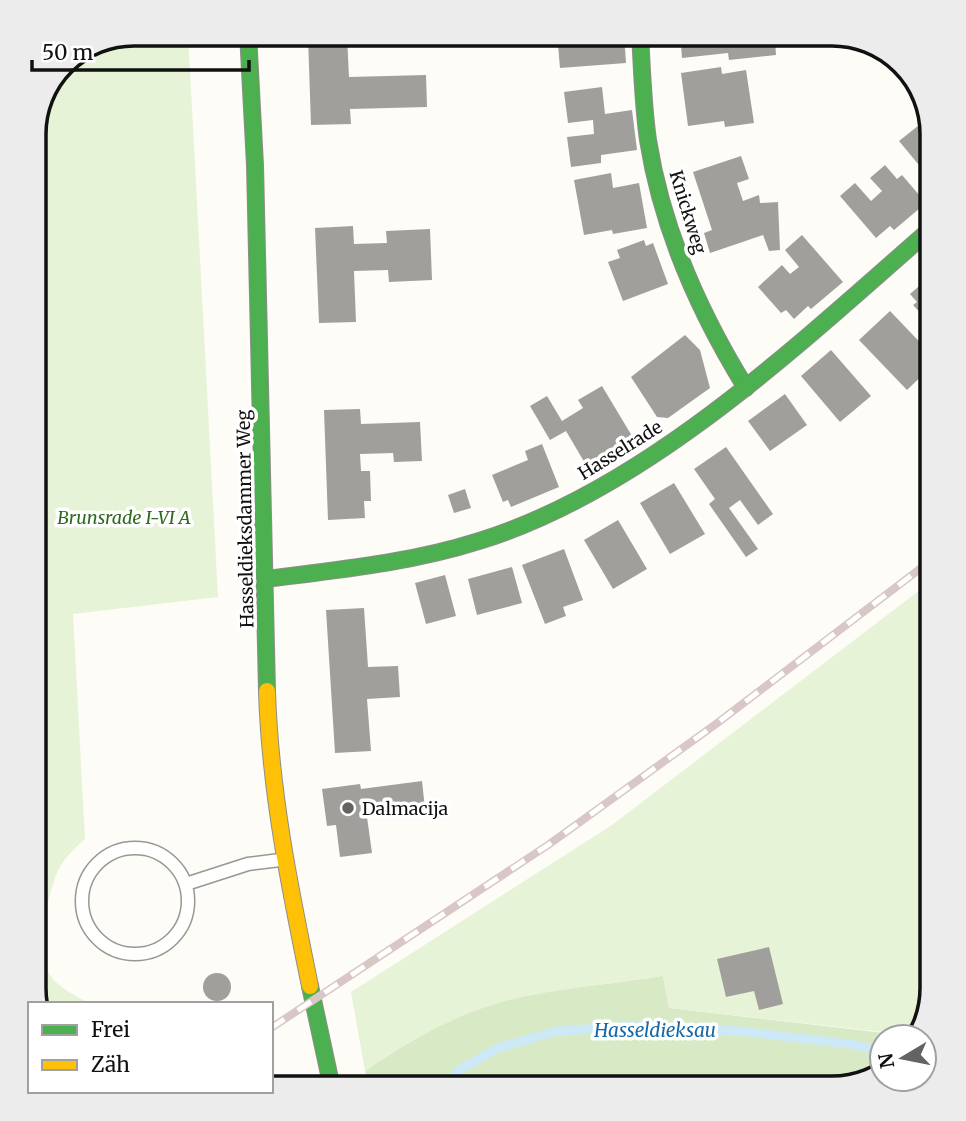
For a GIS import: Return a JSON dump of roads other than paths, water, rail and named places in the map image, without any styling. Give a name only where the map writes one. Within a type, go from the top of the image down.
[{"type":"street","name":"Hasseldieksdammer Weg","points":[[249,46],[268,718],[284,860],[329,1076]]},
{"type":"street","name":"Knickweg","points":[[641,46],[651,156],[665,208],[701,309],[723,352],[746,388]]},
{"type":"street","name":"Hasselrade","points":[[266,579],[398,562],[509,532],[548,515],[650,457],[746,388],[920,238]]},
{"type":"lane","points":[[122,849],[146,849],[162,855],[174,864],[186,884],[188,905],[184,923],[168,943],[144,954],[126,954],[106,946],[92,932],[83,910],[84,886],[90,872],[100,860],[122,849]]},
{"type":"lane","points":[[186,884],[248,864],[284,860]]},
{"type":"waterway","name":"Hasseldieksau","points":[[453,1076],[459,1070],[500,1047],[558,1031],[636,1026],[738,1031],[868,1048]]},
{"type":"railway","points":[[273,1027],[548,845],[716,724],[920,569]]},
{"type":"place","name":"Dalmacija","points":[[348,808]]},
{"type":"park label","name":"Brunsrade I-VI A","points":[[124,517]]}]
